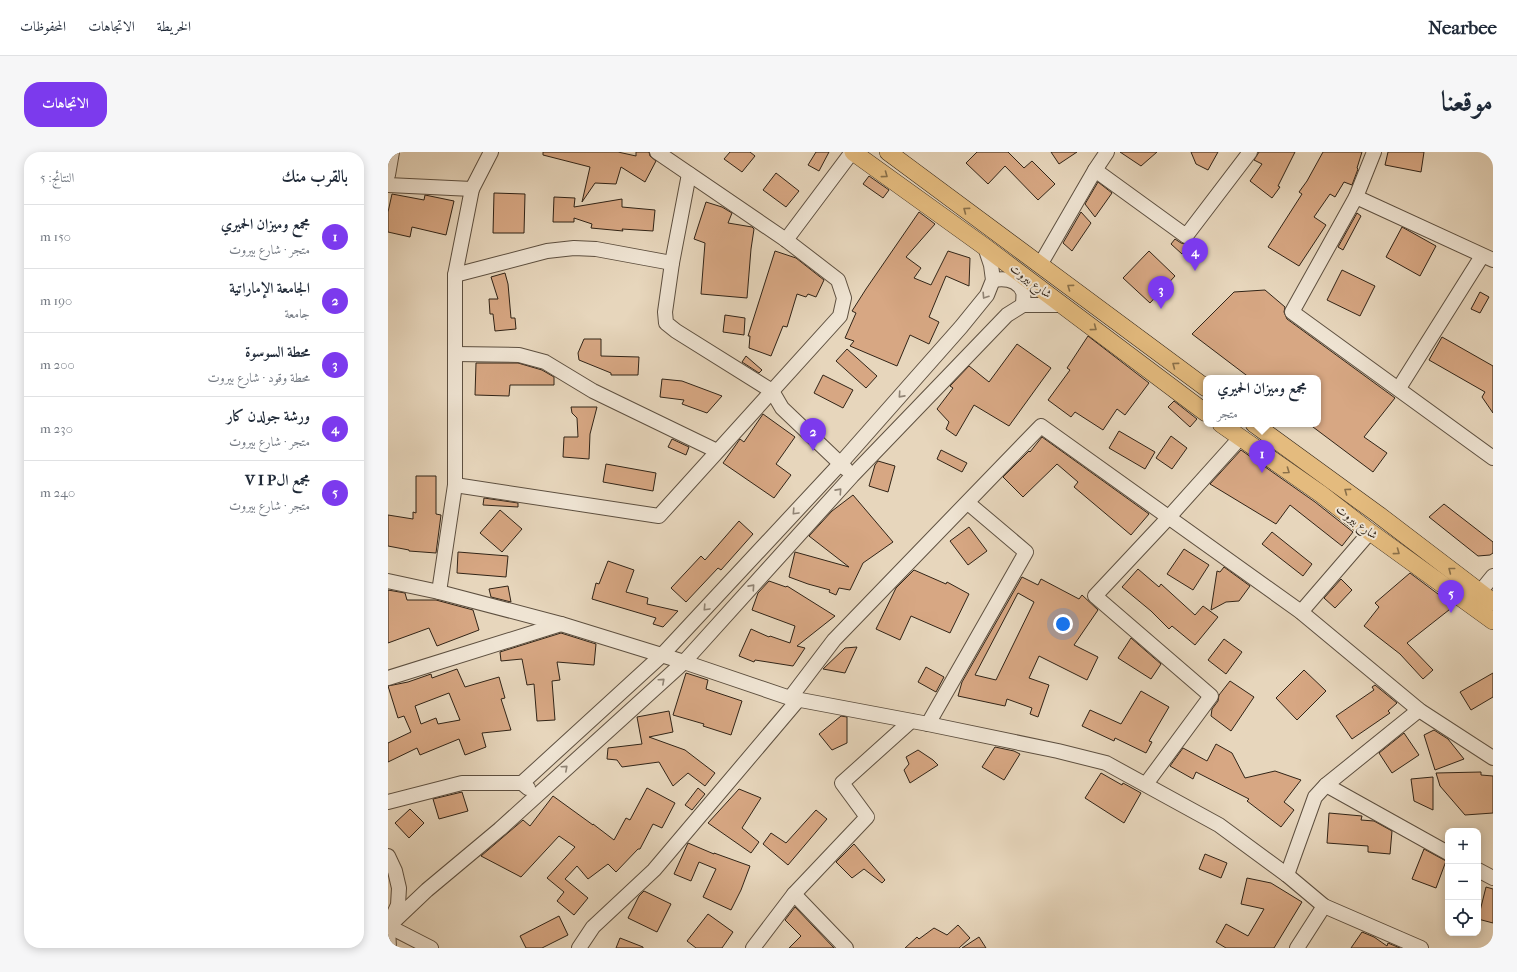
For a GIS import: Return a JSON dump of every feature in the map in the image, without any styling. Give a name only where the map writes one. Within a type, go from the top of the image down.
[{"type":"main road","name":"شارع بيروت","points":[[852,152],[985,247],[1203,411]]},
{"type":"main road","name":"شارع بيروت","points":[[888,152],[1203,386]]},
{"type":"main road","name":"شارع بيروت","points":[[1225,427],[1321,494],[1370,532],[1493,621]]},
{"type":"main road","name":"شارع بيروت","points":[[1258,427],[1332,480],[1487,597]]},
{"type":"main road","points":[[1321,494],[1332,480]]},
{"type":"street","points":[[388,175],[392,152]]},
{"type":"street","points":[[439,592],[455,485],[456,276],[472,189],[491,152]]},
{"type":"street","points":[[455,485],[659,516],[840,316],[844,298],[838,280],[786,240],[657,152]]},
{"type":"street","points":[[786,240],[852,152]]},
{"type":"street","points":[[1040,265],[1107,152]]},
{"type":"street","points":[[1095,170],[1186,236],[1250,152]]},
{"type":"street","points":[[1374,152],[1356,197],[1292,312],[1399,388],[1493,458]]},
{"type":"street","points":[[689,174],[672,263],[665,312],[666,323],[676,332],[772,391],[782,408],[852,476]]},
{"type":"street","points":[[388,185],[472,189]]},
{"type":"street","points":[[1356,197],[1488,258],[1399,388]]},
{"type":"street","points":[[522,783],[662,656],[840,464],[961,327],[987,295],[993,280],[991,265],[985,247]]},
{"type":"street","points":[[456,276],[547,251],[574,248],[596,249],[672,263]]},
{"type":"street","points":[[993,280],[1003,278],[1015,281],[1023,292],[1023,305]]},
{"type":"street","points":[[388,927],[427,890],[500,829],[536,794],[684,662],[852,476],[1007,315],[1023,305],[1062,305]]},
{"type":"street","points":[[455,354],[519,355],[545,362],[593,391],[717,451]]},
{"type":"street","points":[[579,948],[593,927],[654,870],[794,699],[834,640],[1041,426],[1301,612],[1419,710],[1493,758]]},
{"type":"street","points":[[1146,784],[1211,696],[1095,596],[1240,438]]},
{"type":"street","points":[[928,724],[1026,552],[968,502]]},
{"type":"street","points":[[1301,612],[1370,532]]},
{"type":"street","points":[[1487,597],[1493,576]]},
{"type":"street","points":[[388,581],[439,592],[562,624],[684,662],[794,699],[928,724],[1058,751],[1106,763],[1219,825],[1287,875],[1324,906],[1421,948]]},
{"type":"street","points":[[388,678],[562,624]]},
{"type":"street","points":[[1287,875],[1315,797],[1326,785],[1419,710]]},
{"type":"street","points":[[753,948],[794,894],[867,817],[842,783],[911,721]]},
{"type":"street","points":[[388,802],[462,783],[522,783],[536,794]]},
{"type":"street","points":[[1326,785],[1445,851]]},
{"type":"street","points":[[388,856],[395,871],[399,888],[398,905],[388,927],[389,948]]},
{"type":"street","points":[[1481,872],[1493,878]]},
{"type":"street","points":[[794,894],[846,948]]},
{"type":"street","points":[[1297,948],[1324,906]]},
{"type":"street","points":[[388,927],[431,948]]},
{"type":"building","points":[[543,152],[618,152],[636,156],[636,152],[649,152],[650,156],[656,161],[645,182],[621,167],[616,184],[595,183],[582,202],[590,167],[543,155]]},
{"type":"building","points":[[730,152],[750,152],[755,156],[742,172],[724,159]]},
{"type":"building","points":[[816,152],[829,152],[819,171],[808,165]]},
{"type":"building","points":[[977,152],[1008,152],[1024,168],[1032,161],[1055,184],[1038,200],[1005,166],[988,184],[966,163]]},
{"type":"building","points":[[1051,152],[1077,152],[1059,164]]},
{"type":"building","points":[[1120,152],[1157,152],[1141,166]]},
{"type":"building","points":[[1191,152],[1218,152],[1208,170],[1196,164]]},
{"type":"building","points":[[1259,152],[1295,152],[1278,186],[1280,187],[1272,198],[1250,181],[1262,164],[1254,160]]},
{"type":"building","points":[[1323,152],[1362,152],[1352,185],[1344,182],[1335,197],[1330,194],[1314,217],[1326,225],[1299,266],[1268,247],[1302,194],[1299,192],[1307,181]]},
{"type":"building","points":[[1388,152],[1424,152],[1421,172],[1385,165]]},
{"type":"building","points":[[776,173],[799,191],[786,207],[763,190]]},
{"type":"building","points":[[869,176],[889,190],[883,198],[863,184]]},
{"type":"building","points":[[1098,182],[1112,193],[1095,217],[1085,204]]},
{"type":"building","points":[[494,193],[525,194],[524,233],[493,233]]},
{"type":"building","points":[[392,194],[424,200],[425,195],[454,201],[446,235],[412,227],[410,237],[388,232],[388,212]]},
{"type":"building","points":[[554,197],[575,198],[574,207],[622,199],[622,207],[655,210],[653,231],[622,229],[623,231],[591,228],[592,224],[574,218],[574,222],[553,222]]},
{"type":"building","points":[[706,202],[722,207],[732,213],[728,223],[752,227],[754,229],[747,298],[701,294],[705,243],[694,239]]},
{"type":"building","points":[[919,212],[935,224],[906,257],[921,268],[914,278],[931,285],[948,251],[970,258],[969,286],[946,276],[929,317],[939,322],[929,344],[910,335],[897,366],[850,346],[854,341],[845,338],[856,313],[852,311]]},
{"type":"building","points":[[1081,212],[1091,223],[1072,251],[1063,243]]},
{"type":"building","points":[[1357,213],[1361,216],[1343,250],[1338,247]]},
{"type":"building","points":[[1402,227],[1436,246],[1420,276],[1386,257]]},
{"type":"building","points":[[1175,239],[1181,243],[1189,245],[1182,254],[1171,244]]},
{"type":"building","points":[[775,251],[796,258],[824,280],[816,297],[808,294],[806,297],[797,294],[787,327],[783,326],[771,356],[749,348],[750,336],[748,336]]},
{"type":"building","points":[[1149,251],[1175,276],[1150,303],[1123,278]]},
{"type":"building","points":[[1342,270],[1375,286],[1360,316],[1327,300]]},
{"type":"building","points":[[505,273],[508,284],[511,318],[515,318],[516,329],[495,331],[493,314],[490,314],[489,299],[498,299],[491,277]]},
{"type":"building","points":[[1265,290],[1285,307],[1284,312],[1287,319],[1395,398],[1364,437],[1387,453],[1373,472],[1313,427],[1321,427],[1321,375],[1246,375],[1192,334],[1234,292]]},
{"type":"building","points":[[1480,292],[1489,297],[1480,313],[1471,309]]},
{"type":"building","points":[[725,315],[745,318],[744,335],[723,332]]},
{"type":"building","points":[[1088,336],[1149,383],[1125,415],[1117,409],[1103,430],[1075,412],[1071,417],[1048,400],[1070,370],[1067,368]]},
{"type":"building","points":[[1442,337],[1493,366],[1493,413],[1482,397],[1485,392],[1429,360]]},
{"type":"building","points":[[584,339],[601,339],[601,356],[639,357],[638,375],[611,375],[611,373],[579,360],[578,353]]},
{"type":"building","points":[[1017,344],[1051,368],[1009,426],[974,405],[956,436],[946,429],[949,422],[937,409],[953,388],[950,386],[969,366],[989,382]]},
{"type":"building","points":[[847,349],[877,376],[866,388],[836,361]]},
{"type":"building","points":[[746,356],[762,370],[759,373],[742,362]]},
{"type":"building","points":[[476,363],[518,363],[542,370],[554,377],[554,385],[510,385],[509,396],[475,395]]},
{"type":"building","points":[[823,375],[853,390],[843,408],[814,393]]},
{"type":"building","points":[[662,379],[682,381],[722,396],[707,413],[682,404],[684,400],[660,397]]},
{"type":"building","points":[[1174,401],[1197,419],[1190,427],[1168,407]]},
{"type":"building","points":[[571,407],[597,407],[590,434],[589,459],[563,457],[564,437],[578,437],[577,418],[572,413]]},
{"type":"building","points":[[763,414],[795,437],[776,464],[791,475],[774,498],[723,463],[740,439],[744,442]]},
{"type":"building","points":[[1119,431],[1155,452],[1145,469],[1109,448]]},
{"type":"building","points":[[1171,436],[1187,448],[1172,469],[1156,458]]},
{"type":"building","points":[[1042,437],[1149,514],[1131,535],[1074,487],[1078,482],[1057,464],[1023,497],[1003,477],[1029,451],[1030,452]]},
{"type":"building","points":[[672,439],[689,447],[686,455],[668,447]]},
{"type":"building","points":[[941,450],[967,463],[962,472],[937,459]]},
{"type":"building","points":[[1241,450],[1315,502],[1353,532],[1342,546],[1290,505],[1276,524],[1210,484]]},
{"type":"building","points":[[878,461],[895,466],[888,492],[869,486],[875,465]]},
{"type":"building","points":[[606,464],[656,473],[653,491],[603,482]]},
{"type":"building","points":[[416,476],[436,476],[436,514],[441,515],[436,553],[409,551],[388,546],[388,515],[413,519],[413,512],[416,513]]},
{"type":"building","points":[[853,495],[893,542],[863,563],[850,590],[839,588],[836,595],[829,592],[830,590],[789,577],[795,552],[849,567],[809,536],[832,511]]},
{"type":"building","points":[[484,498],[518,503],[518,507],[483,505]]},
{"type":"building","points":[[1444,504],[1493,542],[1493,553],[1490,555],[1478,556],[1429,517]]},
{"type":"building","points":[[500,510],[522,529],[502,552],[480,533]]},
{"type":"building","points":[[739,521],[753,534],[721,570],[718,568],[686,602],[671,588],[701,556],[705,560]]},
{"type":"building","points":[[969,527],[987,551],[968,565],[950,541]]},
{"type":"building","points":[[1272,532],[1312,564],[1303,576],[1262,544]]},
{"type":"building","points":[[1184,549],[1209,565],[1193,590],[1167,574]]},
{"type":"building","points":[[458,552],[508,556],[506,577],[457,573]]},
{"type":"building","points":[[608,561],[634,570],[626,592],[648,598],[647,604],[678,611],[663,627],[653,624],[656,618],[592,599],[596,583],[599,584]]},
{"type":"building","points":[[1224,567],[1250,586],[1239,601],[1226,602],[1211,610],[1217,571],[1220,572]]},
{"type":"building","points":[[1138,569],[1159,587],[1161,584],[1195,615],[1203,606],[1218,617],[1195,645],[1172,626],[1169,629],[1151,611],[1122,587]]},
{"type":"building","points":[[914,570],[946,584],[947,582],[969,594],[950,633],[911,616],[900,640],[876,629],[896,588]]},
{"type":"building","points":[[1410,573],[1454,606],[1407,643],[1433,670],[1423,679],[1400,654],[1364,626],[1379,607],[1375,603]]},
{"type":"building","points":[[1022,577],[1038,585],[1041,579],[1079,599],[1082,595],[1098,610],[1074,645],[1098,657],[1087,680],[1039,656],[1029,678],[1049,685],[1038,717],[1030,714],[1032,708],[1007,699],[1005,706],[958,696],[962,682]],"holes":[[[1018,593],[1034,602],[996,680],[975,675]]]},
{"type":"building","points":[[1341,579],[1352,590],[1335,608],[1324,598]]},
{"type":"building","points":[[769,581],[786,587],[787,586],[835,616],[797,646],[805,648],[793,666],[755,660],[754,662],[739,656],[751,629],[769,637],[770,636],[790,643],[795,626],[752,610],[758,593]]},
{"type":"building","points":[[508,586],[511,602],[491,597],[489,589]]},
{"type":"building","points":[[388,590],[405,593],[407,600],[436,600],[473,610],[479,630],[437,646],[429,628],[388,643]]},
{"type":"building","points":[[561,633],[596,644],[594,665],[557,662],[560,680],[552,681],[555,720],[537,721],[534,684],[527,685],[522,659],[501,661],[500,652]]},
{"type":"building","points":[[1131,638],[1161,664],[1151,679],[1118,658]]},
{"type":"building","points":[[1224,639],[1242,652],[1226,674],[1208,660]]},
{"type":"building","points":[[857,647],[845,673],[823,669],[845,648]]},
{"type":"building","points":[[926,667],[944,677],[936,692],[918,682]]},
{"type":"building","points":[[457,669],[465,687],[499,677],[505,698],[501,699],[511,730],[482,733],[486,747],[465,755],[459,739],[420,755],[417,748],[388,762],[388,743],[411,732],[404,716],[398,718],[388,686],[408,682],[431,674],[432,678]],"holes":[[[449,693],[460,720],[438,724],[436,718],[421,724],[415,706]]]},
{"type":"building","points":[[1304,670],[1326,691],[1297,720],[1276,698]]},
{"type":"building","points":[[686,673],[708,680],[706,689],[742,701],[731,735],[703,726],[704,724],[673,715]]},
{"type":"building","points":[[1493,673],[1493,697],[1471,710],[1460,692]]},
{"type":"building","points":[[1230,681],[1254,697],[1231,731],[1211,716],[1212,709],[1218,701],[1219,695]]},
{"type":"building","points":[[1375,685],[1397,703],[1388,711],[1390,713],[1352,739],[1336,716],[1374,690],[1372,687]]},
{"type":"building","points":[[1141,691],[1169,707],[1149,741],[1152,742],[1146,753],[1115,738],[1114,741],[1082,726],[1090,710],[1121,724]]},
{"type":"building","points":[[669,711],[673,732],[649,737],[685,750],[715,773],[705,786],[688,773],[673,786],[659,762],[622,767],[617,760],[607,759],[608,748],[642,744],[637,717]]},
{"type":"building","points":[[841,716],[847,717],[847,743],[832,750],[819,734]]},
{"type":"building","points":[[1434,730],[1448,739],[1464,759],[1435,770],[1424,735]]},
{"type":"building","points":[[1404,733],[1419,755],[1392,773],[1379,753]]},
{"type":"building","points":[[1216,744],[1232,753],[1245,778],[1275,771],[1301,780],[1284,802],[1294,810],[1281,827],[1247,801],[1249,799],[1196,772],[1193,779],[1170,766],[1183,748],[1207,761]]},
{"type":"building","points":[[995,747],[1014,751],[1020,754],[1004,780],[982,767]]},
{"type":"building","points":[[918,750],[938,765],[910,783],[904,770],[909,764],[906,757]]},
{"type":"building","points":[[1481,772],[1481,775],[1493,776],[1493,813],[1465,815],[1440,786],[1436,773]]},
{"type":"building","points":[[1101,773],[1122,785],[1123,783],[1141,793],[1124,823],[1085,798]]},
{"type":"building","points":[[1433,777],[1433,810],[1414,801],[1411,779]]},
{"type":"building","points":[[647,788],[675,803],[662,828],[653,824],[640,849],[638,849],[616,872],[608,864],[588,879],[577,866],[565,879],[588,898],[574,915],[557,901],[564,892],[547,878],[575,847],[559,836],[521,877],[481,856],[523,820],[530,826],[553,796],[614,840],[626,818],[630,820]]},
{"type":"building","points":[[698,788],[705,794],[692,810],[685,805]]},
{"type":"building","points":[[739,789],[761,798],[742,828],[759,842],[751,853],[708,823]]},
{"type":"building","points":[[462,792],[468,811],[439,819],[433,799]]},
{"type":"building","points":[[410,809],[424,823],[409,838],[395,823]]},
{"type":"building","points":[[816,810],[827,819],[788,865],[763,844],[771,833],[786,843]]},
{"type":"building","points":[[1329,813],[1362,816],[1361,820],[1374,821],[1392,831],[1390,854],[1368,852],[1368,846],[1327,843]]},
{"type":"building","points":[[688,843],[714,854],[750,866],[741,890],[731,910],[703,897],[716,869],[699,862],[691,881],[674,874]]},
{"type":"building","points":[[854,844],[885,880],[882,883],[864,869],[852,878],[836,862]]},
{"type":"building","points":[[1424,849],[1445,860],[1436,888],[1412,879]]},
{"type":"building","points":[[1205,854],[1227,863],[1221,878],[1199,869]]},
{"type":"building","points":[[1247,878],[1271,883],[1302,902],[1274,948],[1226,948],[1216,942],[1226,924],[1248,936],[1264,909],[1241,904]]},
{"type":"building","points":[[1486,887],[1493,889],[1493,923],[1481,920],[1481,907]]},
{"type":"building","points":[[644,891],[671,904],[657,932],[628,918],[639,896]]},
{"type":"building","points":[[795,907],[834,948],[789,948],[801,936],[785,920]]},
{"type":"building","points":[[708,914],[733,932],[722,948],[696,948],[687,941]]},
{"type":"building","points":[[559,916],[568,935],[542,948],[526,948],[520,936]]},
{"type":"building","points":[[958,925],[970,938],[959,948],[905,948],[917,937],[919,939],[934,928],[947,935]]},
{"type":"building","points":[[1362,932],[1374,937],[1387,946],[1388,943],[1400,948],[1351,948]]},
{"type":"building","points":[[979,937],[986,948],[962,948]]},
{"type":"building","points":[[620,938],[643,947],[643,948],[616,948]]},
{"type":"place","name":"ورشة جولدن كار","points":[[1195,271]]},
{"type":"place","name":"محطة السوسوة","points":[[1161,309]]},
{"type":"place","name":"الجامعة الإماراتية","points":[[813,451]]},
{"type":"place","name":"مجمع وميزان الحميري","points":[[1262,473]]},
{"type":"place","name":"مجمع الV I P","points":[[1451,613]]}]
